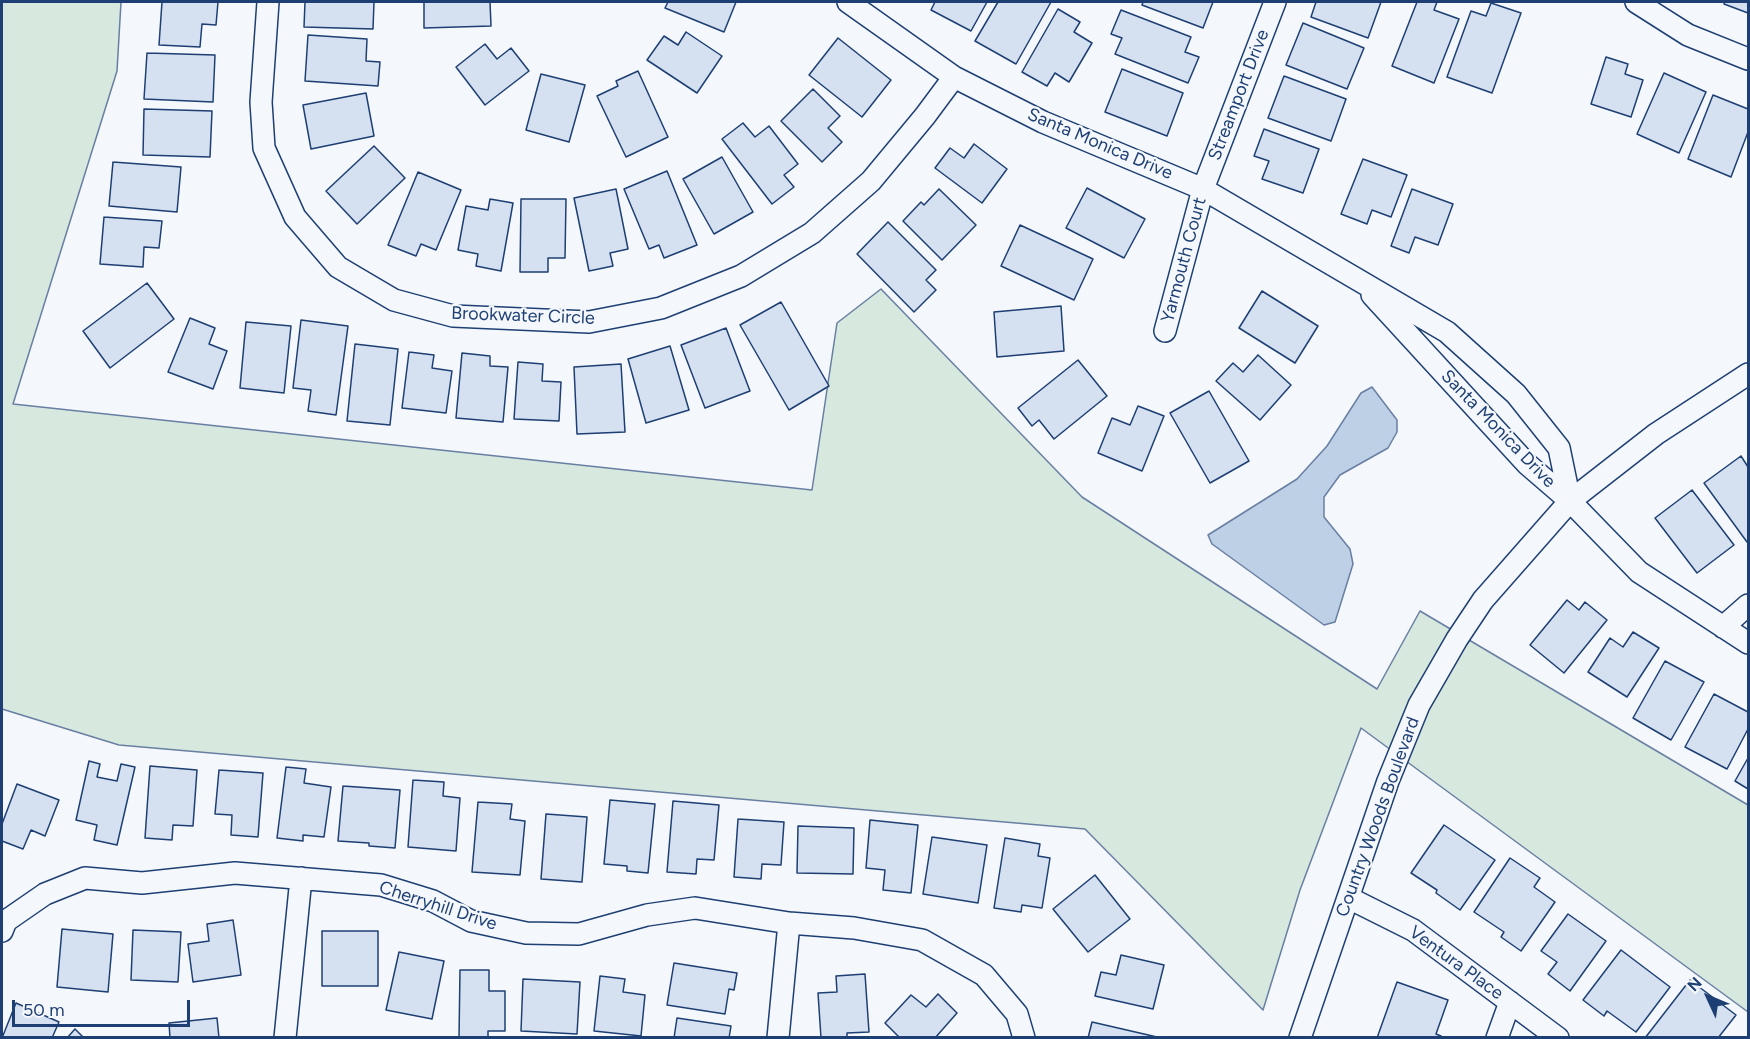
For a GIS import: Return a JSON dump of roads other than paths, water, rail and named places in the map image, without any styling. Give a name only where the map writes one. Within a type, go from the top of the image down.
[{"type":"street","name":"Brookwater Circle","points":[[268,2],[261,102],[264,148],[295,217],[338,267],[394,300],[453,316],[589,322],[661,308],[741,276],[812,232],[871,181],[954,77]]},
{"type":"street","name":"Santa Monica Drive","points":[[848,2],[954,77],[1043,122],[1203,189],[1447,332],[1516,394],[1559,448],[1570,501]]},
{"type":"street","name":"Streamport Drive","points":[[1203,189],[1275,2]]},
{"type":"street","points":[[1636,2],[1688,35],[1749,59]]},
{"type":"street","name":"Yarmouth Court","points":[[1165,331],[1203,189]]},
{"type":"street","name":"Santa Monica Drive","points":[[1357,279],[1519,455],[1570,501]]},
{"type":"street","name":"Country Woods Boulevard","points":[[1300,1038],[1388,781],[1419,705],[1457,639],[1483,600],[1570,501],[1656,434],[1749,374]]},
{"type":"street","points":[[1570,501],[1639,572],[1749,643]]},
{"type":"street","points":[[1723,627],[1749,605]]},
{"type":"street","name":"Cherryhill Drive","points":[[3,924],[45,894],[85,878],[142,883],[235,873],[381,885],[433,901],[471,921],[526,933],[579,934],[646,915],[695,908],[789,923],[854,928],[922,940],[984,975],[1017,1014],[1024,1038]]},
{"type":"street","points":[[285,1038],[301,878]]},
{"type":"street","name":"Ventura Place","points":[[1349,898],[1413,930],[1558,1038]]},
{"type":"street","points":[[778,1038],[789,923]]},
{"type":"street","points":[[1497,1038],[1510,1002]]},
{"type":"water","points":[[1372,387],[1397,420],[1397,432],[1388,448],[1340,475],[1324,497],[1324,517],[1350,549],[1353,564],[1335,622],[1324,625],[1212,544],[1208,535],[1297,479],[1327,446],[1361,393]]}]
